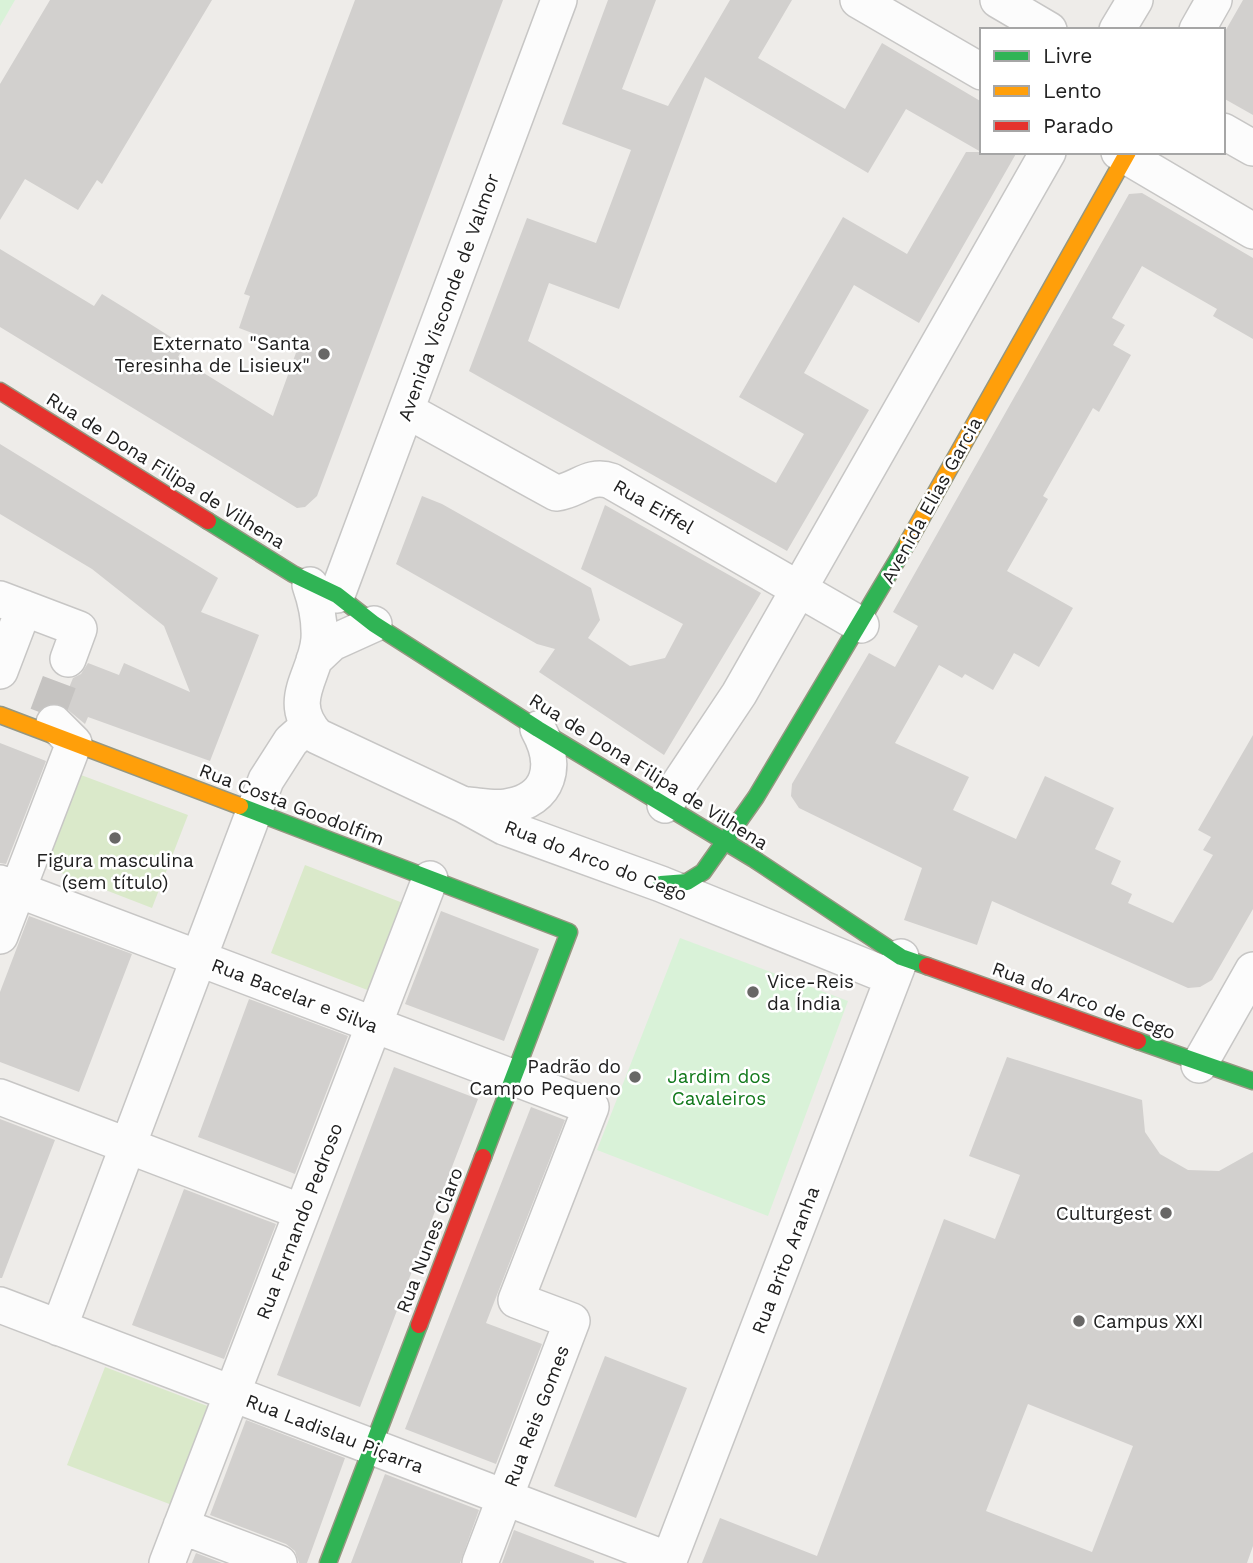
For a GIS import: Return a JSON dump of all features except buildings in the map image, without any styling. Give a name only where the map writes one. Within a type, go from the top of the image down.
[{"type":"street","name":"Avenida Visconde de Valmor","points":[[324,590],[406,410],[559,0]]},
{"type":"street","points":[[858,0],[980,71]]},
{"type":"street","points":[[998,0],[1046,28]]},
{"type":"street","points":[[1118,28],[1135,0]]},
{"type":"street","points":[[1198,28],[1214,0]]},
{"type":"street","points":[[1225,132],[1253,148]]},
{"type":"street","points":[[664,805],[740,694],[1047,154]]},
{"type":"street","points":[[1124,154],[1253,231]]},
{"type":"street","name":"Avenida Elias Garcia","points":[[661,884],[687,882],[703,872],[726,843],[861,625],[1124,154]]},
{"type":"street","name":"Rua de Dona Filipa de Vilhena","points":[[0,391],[324,590],[538,729],[726,843],[897,967]]},
{"type":"street","name":"Rua Eiffel","points":[[406,410],[556,493],[566,492],[596,478],[611,481],[861,625]]},
{"type":"street","points":[[59,1328],[254,812],[279,757],[291,741],[308,726],[301,706],[305,680],[314,660],[324,590]]},
{"type":"street","points":[[0,671],[12,603],[79,629],[68,659]]},
{"type":"street","points":[[314,660],[332,643],[374,624]]},
{"type":"street","name":"Rua Costa Goodolfim","points":[[0,715],[569,932]]},
{"type":"street","points":[[0,936],[9,886],[74,743],[47,715]]},
{"type":"street","name":"Rua do Arco do Cego","points":[[308,726],[326,742],[464,804],[504,827],[897,967]]},
{"type":"street","points":[[464,804],[505,808],[528,800],[547,782],[551,760],[538,729]]},
{"type":"street","name":"Rua Fernando Pedroso","points":[[167,1563],[430,879]]},
{"type":"street","name":"Rua Bacelar e Silva","points":[[9,886],[591,1107]]},
{"type":"street","name":"Rua Nunes Claro","points":[[327,1563],[569,932]]},
{"type":"street","name":"Rua do Arco de Cego","points":[[897,967],[1199,1065],[1249,1073]]},
{"type":"street","name":"Rua Brito Aranha","points":[[669,1562],[897,967]]},
{"type":"street","points":[[1199,1065],[1253,970]]},
{"type":"street","points":[[0,1097],[302,1212]]},
{"type":"street","name":"Rua Reis Gomes","points":[[480,1563],[572,1321],[516,1300],[591,1107]]},
{"type":"street","name":"Rua Ladislau Piçarra","points":[[0,1306],[669,1562]]},
{"type":"street","points":[[181,1526],[279,1563]]},
{"type":"green space","points":[[0,0],[15,0],[0,26]]},
{"type":"green space","points":[[81,775],[188,815],[152,908],[46,867]]},
{"type":"green space","points":[[305,865],[403,903],[370,991],[271,953]]},
{"type":"green space","name":"Jardim dos Cavaleiros","points":[[680,938],[848,1001],[768,1216],[597,1150]]},
{"type":"green space","points":[[105,1367],[210,1407],[172,1505],[67,1465]]},
{"type":"tunnel","points":[[47,715],[68,659]]},
{"type":"traffic: fast","points":[[208,521],[293,574],[337,595],[374,624],[538,729],[754,859],[901,957],[927,966]]},
{"type":"traffic: fast","points":[[661,884],[687,882],[703,872],[756,797],[908,542]]},
{"type":"traffic: fast","points":[[240,806],[569,932],[483,1157]]},
{"type":"traffic: fast","points":[[1138,1041],[1253,1081]]},
{"type":"traffic: fast","points":[[328,1563],[419,1325]]},
{"type":"traffic: slow","points":[[908,542],[1127,154]]},
{"type":"traffic: slow","points":[[0,715],[240,806]]},
{"type":"traffic: jam","points":[[0,391],[208,521]]},
{"type":"traffic: jam","points":[[927,966],[1138,1041]]},
{"type":"traffic: jam","points":[[419,1325],[483,1157]]},
{"type":"place","name":"Externato \"Santa Teresinha de Lisieux\"","points":[[324,354]]},
{"type":"place","name":"Figura masculina (sem título)","points":[[115,838]]},
{"type":"place","name":"Vice-Reis da Índia","points":[[753,992]]},
{"type":"place","name":"Padrão do Campo Pequeno","points":[[635,1077]]},
{"type":"place","name":"Culturgest","points":[[1166,1213]]},
{"type":"place","name":"Campus XXI","points":[[1079,1321]]}]
